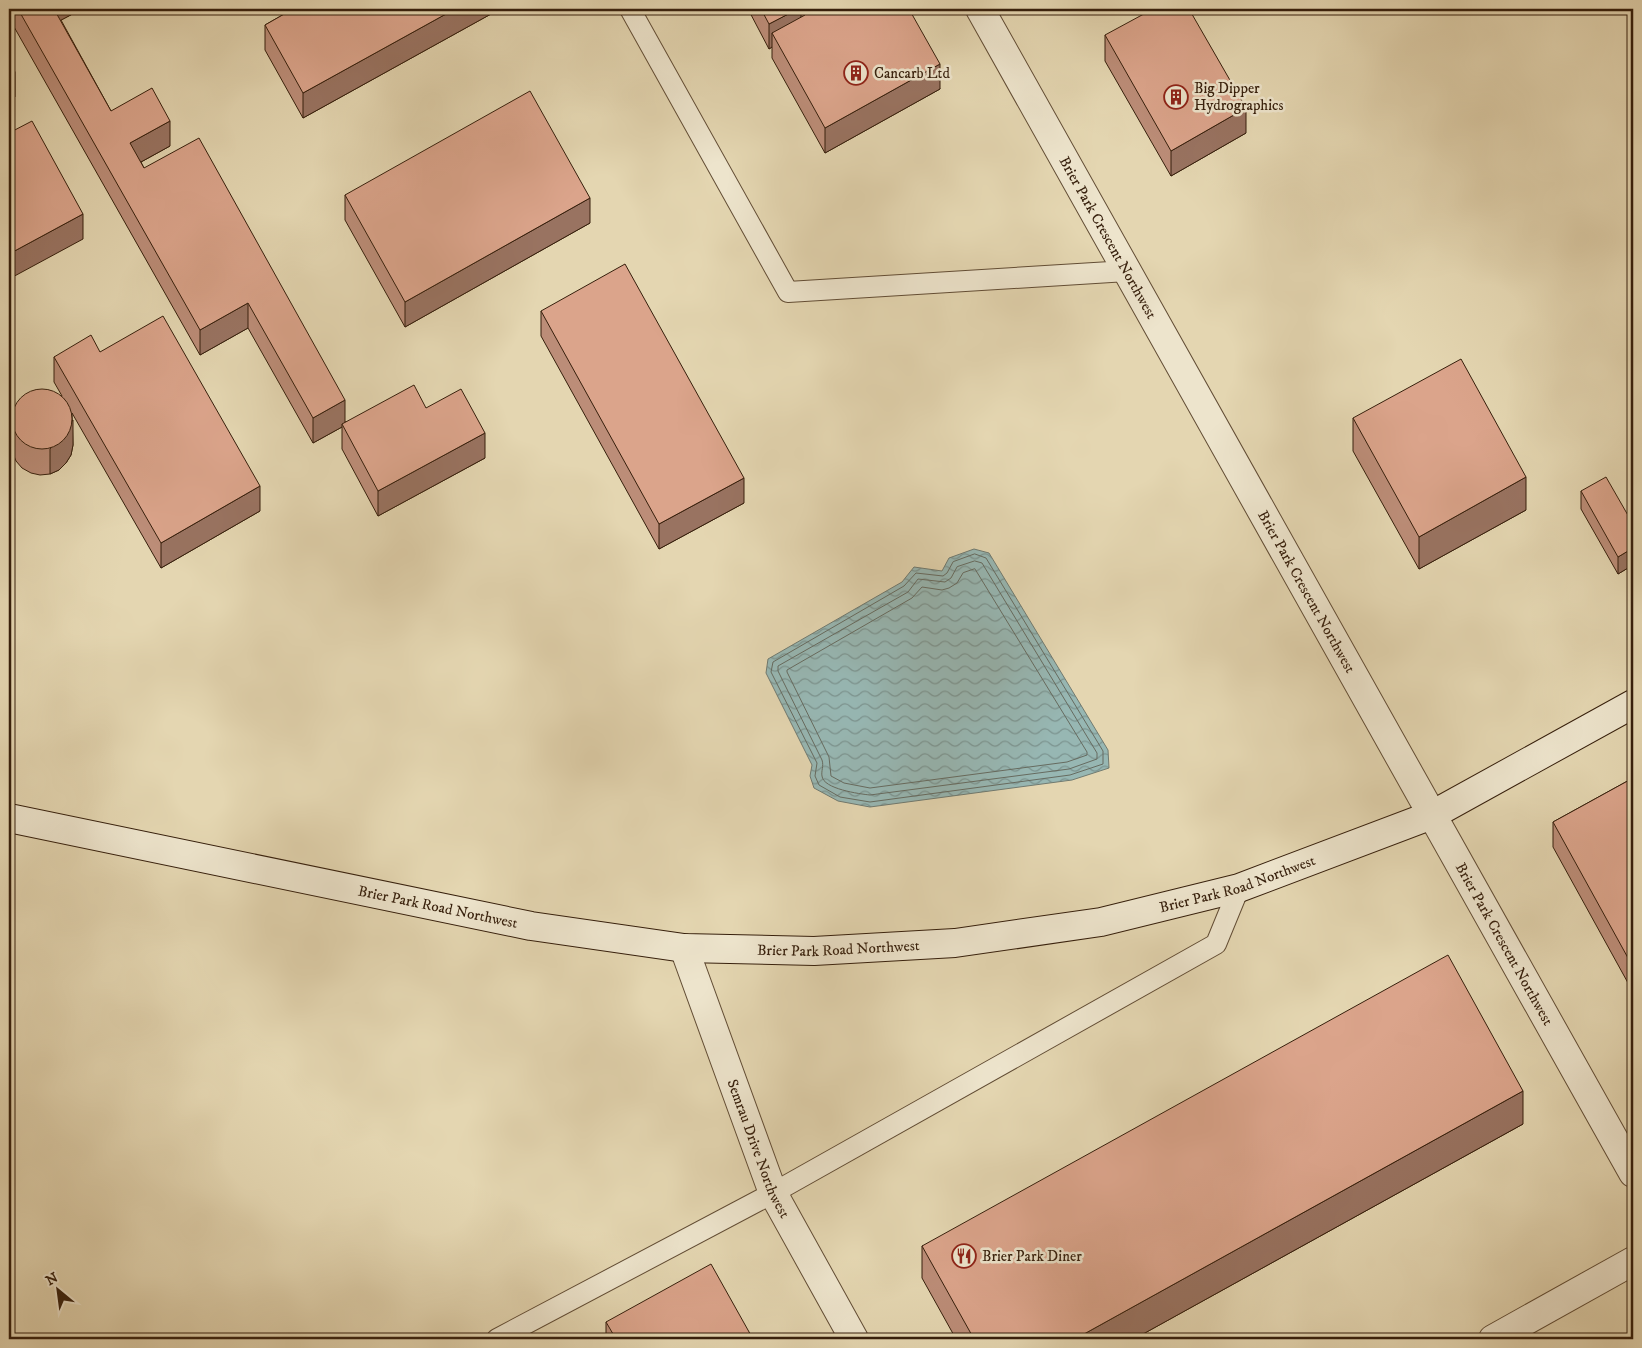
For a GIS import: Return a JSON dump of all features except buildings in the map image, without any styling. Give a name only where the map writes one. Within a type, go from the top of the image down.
[{"type":"street","name":"Brier Park Crescent Northwest","points":[[980,9],[1633,1173]]},
{"type":"street","name":"Brier Park Road Northwest","points":[[9,818],[531,926],[684,948],[814,950],[955,943],[1101,922],[1239,888],[1432,814],[1633,704]]},
{"type":"street","name":"Semrau Drive Northwest","points":[[684,948],[774,1193],[854,1339]]},
{"type":"street","points":[[1493,1339],[1633,1261]]},
{"type":"lane","points":[[630,9],[788,292],[1127,271]]},
{"type":"lane","points":[[497,1339],[774,1193],[1216,944],[1239,888]]},
{"type":"water","points":[[974,549],[989,553],[1108,750],[1109,768],[1072,780],[870,807],[838,801],[814,788],[810,776],[812,765],[766,673],[768,659],[902,582],[914,567],[942,571],[949,558]]},
{"type":"place","name":"Cancarb Ltd","points":[[856,73]]},
{"type":"place","name":"Big Dipper Hydrographics","points":[[1176,97]]},
{"type":"place","name":"Brier Park Diner","points":[[964,1256]]}]
